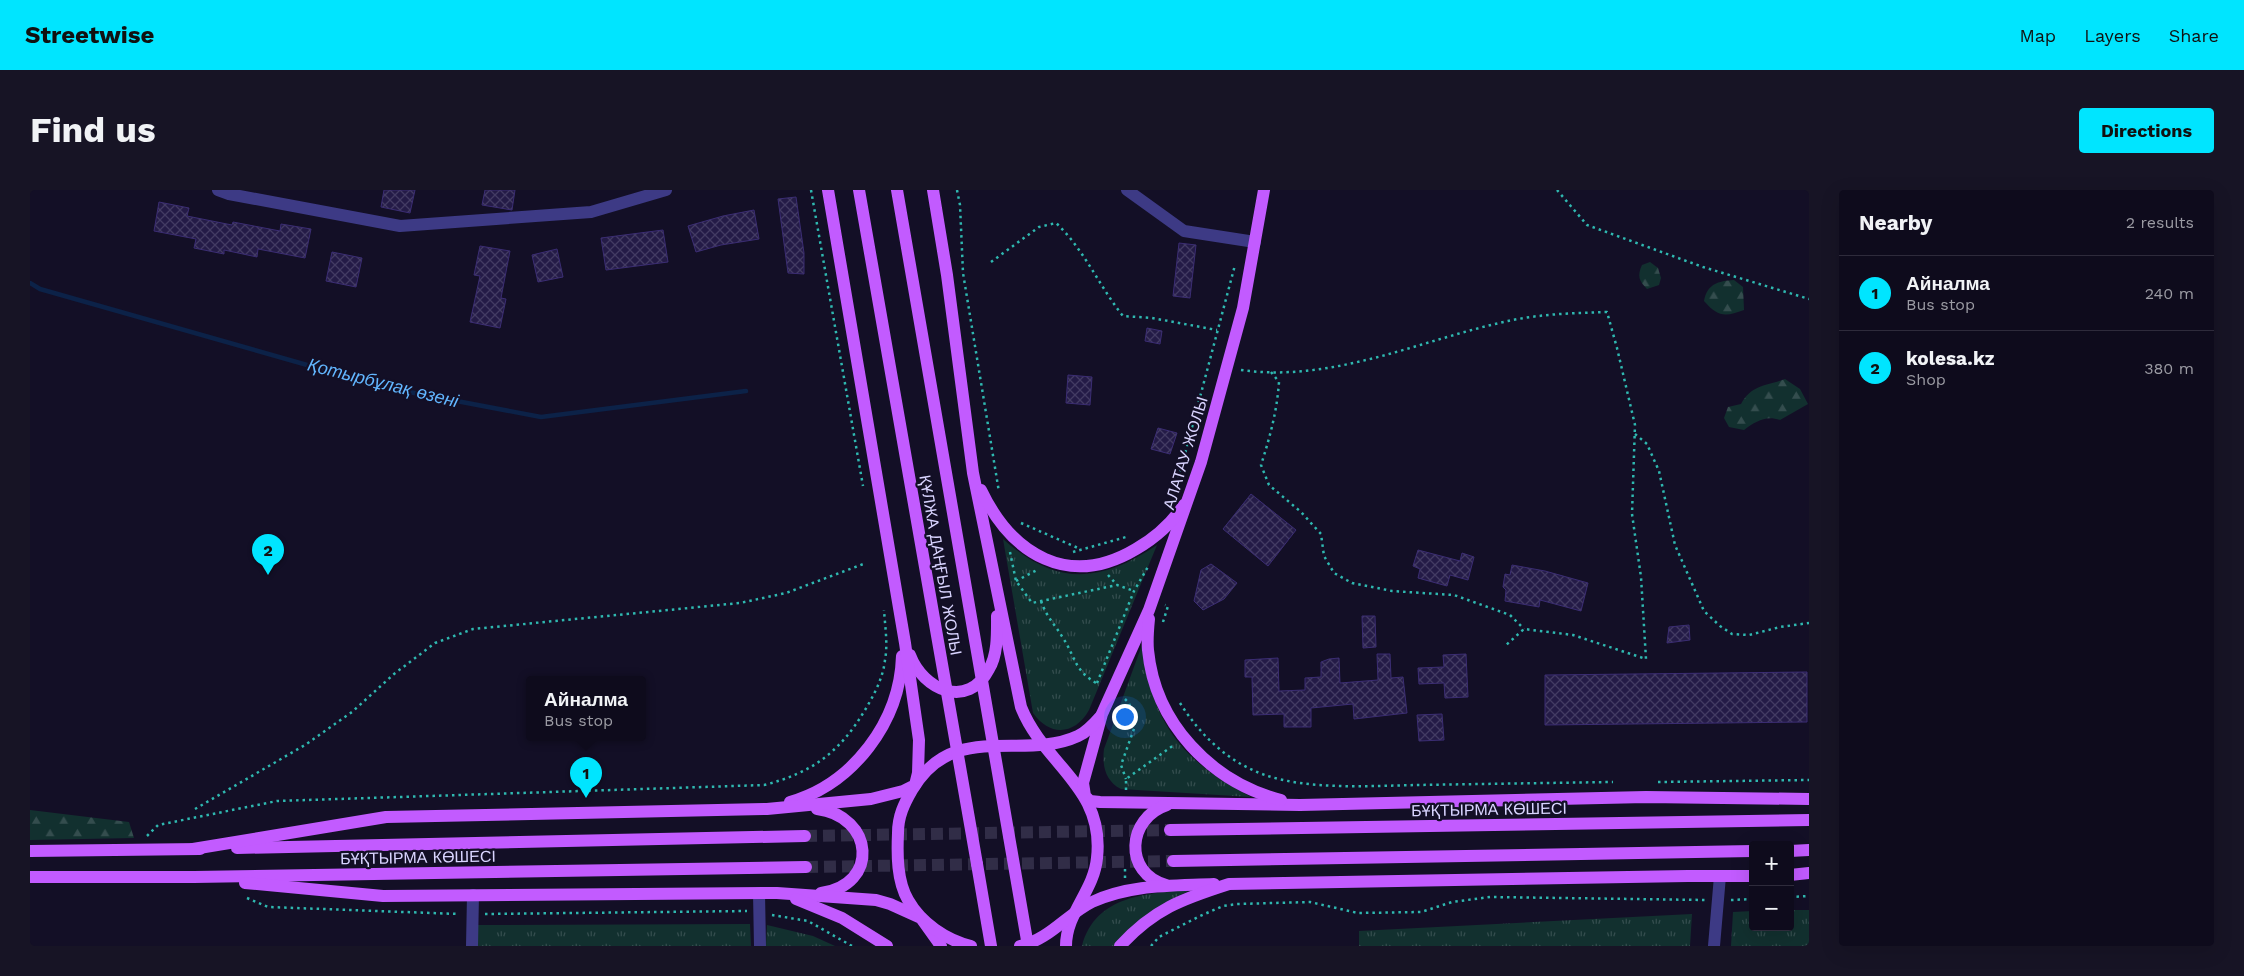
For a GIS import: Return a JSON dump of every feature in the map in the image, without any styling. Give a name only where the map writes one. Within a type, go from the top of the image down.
[{"type":"main road","points":[[828,190],[903,628],[919,740],[919,764],[915,785]]},
{"type":"main road","name":"ҚҰЛЖА ДАҢҒЫЛ ЖОЛЫ","points":[[859,190],[991,946]]},
{"type":"main road","name":"ҚҰЛЖА ДАҢҒЫЛ ЖОЛЫ","points":[[897,190],[1028,946]]},
{"type":"main road","points":[[933,190],[947,276],[973,473],[1021,707],[1027,724],[1041,745],[1092,802],[1300,805],[1646,797],[1809,798]]},
{"type":"main road","name":"АЛАТАУ ЖОЛЫ","points":[[1102,714],[1149,610],[1191,495],[1243,308],[1264,190]]},
{"type":"main road","points":[[973,473],[986,500],[1012,537],[1025,547],[1054,562],[1071,567],[1100,565],[1121,558],[1151,540],[1166,527],[1191,495]]},
{"type":"main road","points":[[905,643],[911,659],[920,672],[936,687],[954,692],[964,691],[974,686],[983,679],[993,659],[998,610],[996,584]]},
{"type":"main road","points":[[1149,610],[1147,648],[1150,669],[1161,702],[1184,738],[1208,763],[1227,776],[1264,795],[1300,805]]},
{"type":"main road","points":[[767,809],[814,793],[842,774],[869,748],[882,725],[899,687],[903,628]]},
{"type":"main road","points":[[941,946],[904,892],[898,856],[899,818],[902,807],[915,785],[936,764],[962,750],[977,746],[1055,744],[1080,736],[1102,714]]},
{"type":"main road","points":[[1066,946],[1069,922],[1092,882],[1098,856],[1095,823],[1085,796],[1083,783],[1102,714]]},
{"type":"main road","points":[[1008,745],[1039,754],[1065,771]]},
{"type":"main road","points":[[193,849],[386,817],[767,809],[890,795],[915,785]]},
{"type":"main road","points":[[1167,886],[1157,883],[1144,873],[1137,861],[1135,848],[1137,834],[1145,820],[1156,810],[1172,804]]},
{"type":"main road","points":[[790,807],[828,810],[839,814],[855,829],[864,850],[860,868],[852,878],[841,886],[828,892],[793,894]]},
{"type":"main road","name":"БҰҚТЫРМА КӨШЕСІ","points":[[1170,830],[1809,820]]},
{"type":"main road","name":"БҰҚТЫРМА КӨШЕСІ","points":[[30,851],[805,836]]},
{"type":"main road","points":[[1794,851],[1809,850]]},
{"type":"main road","points":[[1173,861],[1749,851]]},
{"type":"main road","name":"БҰҚТЫРМА КӨШЕСІ","points":[[30,877],[806,867]]},
{"type":"main road","points":[[1794,875],[1809,873]]},
{"type":"main road","points":[[189,876],[383,896],[777,893],[876,900],[921,918],[954,941],[971,946]]},
{"type":"main road","points":[[1020,946],[1054,930],[1076,911],[1093,902],[1133,889],[1229,884],[1749,876]]},
{"type":"main road","points":[[1120,946],[1139,927],[1161,910],[1183,899],[1229,884]]},
{"type":"main road","points":[[777,893],[815,906],[842,918],[887,946]]},
{"type":"street","points":[[218,190],[229,194],[400,226],[591,212],[666,190]]},
{"type":"street","points":[[1126,190],[1184,231],[1255,242]]},
{"type":"street","points":[[1714,946],[1720,876]]},
{"type":"street","points":[[759,893],[760,946]]},
{"type":"street","points":[[472,946],[473,895]]},
{"type":"path","points":[[811,190],[863,488]]},
{"type":"path","points":[[957,190],[960,205],[962,273],[1000,499]]},
{"type":"path","points":[[1557,190],[1587,225],[1703,267],[1809,299]]},
{"type":"path","points":[[991,262],[1039,227],[1056,223],[1072,238],[1123,316],[1152,318],[1218,330]]},
{"type":"path","points":[[1176,487],[1242,240]]},
{"type":"path","points":[[1227,368],[1260,373],[1272,372],[1324,368],[1374,358],[1509,321],[1575,313],[1607,312],[1618,348],[1635,425],[1632,514],[1641,577],[1646,659],[1573,635],[1524,629],[1510,615],[1454,595],[1392,590],[1352,583],[1334,574],[1324,556],[1321,534],[1301,512],[1269,485],[1261,465],[1272,429],[1278,399],[1279,382],[1272,372]]},
{"type":"path","points":[[1635,434],[1647,444],[1659,471],[1675,545],[1704,611],[1732,634],[1749,635],[1780,627],[1809,624]]},
{"type":"path","points":[[1016,519],[1023,525],[1079,548],[1100,565],[1117,585],[1134,591]]},
{"type":"path","points":[[1016,581],[1079,548],[1130,536]]},
{"type":"path","points":[[1009,547],[1016,581],[1032,603],[1117,585]]},
{"type":"path","points":[[1041,601],[1047,618],[1064,640],[1080,671],[1098,684],[1134,591],[1152,559]]},
{"type":"path","points":[[195,809],[305,745],[352,712],[394,674],[435,643],[473,629],[740,603],[786,593],[866,563]]},
{"type":"path","points":[[144,838],[158,825],[277,800],[754,786],[780,781],[811,767],[834,751],[847,737],[869,703],[886,660],[884,602]]},
{"type":"path","points":[[1161,630],[1168,606],[1162,603]]},
{"type":"path","points":[[1505,646],[1524,629]]},
{"type":"path","points":[[1123,696],[1129,703],[1135,726],[1121,765],[1126,779],[1126,792]]},
{"type":"path","points":[[1176,697],[1202,734],[1226,756],[1266,776],[1286,780],[1356,786],[1622,782]]},
{"type":"path","points":[[1126,779],[1184,738]]},
{"type":"path","points":[[1651,782],[1809,780]]},
{"type":"path","points":[[1151,946],[1159,937],[1200,916],[1223,906],[1237,904],[1310,902],[1358,913],[1421,912],[1452,902],[1490,896],[1688,899]]},
{"type":"path","points":[[1794,897],[1809,896]]},
{"type":"path","points":[[244,897],[268,907],[472,915],[667,911],[759,912],[808,920],[852,946]]},
{"type":"path","points":[[1732,900],[1749,899]]},
{"type":"green space","points":[[1650,262],[1658,268],[1661,278],[1659,285],[1647,289],[1639,275],[1642,265]]},
{"type":"green space","points":[[1734,280],[1743,287],[1744,310],[1732,314],[1718,313],[1704,301],[1705,295],[1714,284]]},
{"type":"green space","points":[[1785,379],[1800,389],[1808,404],[1780,420],[1770,418],[1761,420],[1744,430],[1729,427],[1724,418],[1728,407],[1741,404],[1745,397],[1755,389]]},
{"type":"green space","points":[[1003,539],[1022,554],[1041,565],[1060,572],[1078,574],[1097,573],[1116,567],[1136,558],[1157,545],[1089,710],[1077,724],[1070,728],[1054,729],[1040,721],[1033,713]]},
{"type":"green space","points":[[1142,645],[1154,697],[1174,737],[1206,769],[1251,797],[1121,789],[1111,782],[1104,767],[1104,749]]},
{"type":"green space","points":[[30,810],[129,822],[134,838],[30,840]]},
{"type":"green space","points":[[1192,889],[1167,902],[1114,946],[1082,946],[1089,929],[1099,916],[1111,906],[1142,896]]},
{"type":"green space","points":[[1794,910],[1809,910],[1809,946],[1731,946],[1733,912],[1749,911],[1749,931],[1794,931]]},
{"type":"green space","points":[[1692,914],[1690,946],[1359,946],[1359,931]]},
{"type":"green space","points":[[750,924],[751,946],[478,946],[478,925]]},
{"type":"green space","points":[[767,925],[813,936],[835,946],[766,946]]},
{"type":"building","points":[[384,190],[415,190],[410,213],[381,207]]},
{"type":"building","points":[[485,190],[515,190],[512,210],[482,205]]},
{"type":"building","points":[[796,197],[804,253],[804,274],[788,273],[778,199]]},
{"type":"building","points":[[159,202],[189,208],[187,216],[232,225],[233,222],[280,231],[281,224],[311,229],[305,258],[258,249],[257,257],[224,250],[224,254],[194,248],[196,239],[154,231]]},
{"type":"building","points":[[754,210],[759,239],[721,245],[696,252],[688,226]]},
{"type":"building","points":[[663,230],[668,262],[606,270],[601,238]]},
{"type":"building","points":[[1179,243],[1196,245],[1190,298],[1173,296]]},
{"type":"building","points":[[480,246],[510,251],[501,298],[506,299],[500,328],[470,322],[480,276],[474,275]]},
{"type":"building","points":[[557,249],[563,277],[538,282],[532,255]]},
{"type":"building","points":[[332,252],[362,258],[356,287],[326,281]]},
{"type":"building","points":[[1147,328],[1162,331],[1160,344],[1145,341]]},
{"type":"building","points":[[1068,375],[1092,377],[1090,405],[1066,403]]},
{"type":"building","points":[[1158,428],[1177,433],[1170,454],[1151,449]]},
{"type":"building","points":[[1251,494],[1296,530],[1268,566],[1223,529]]},
{"type":"building","points":[[1418,550],[1460,561],[1462,553],[1474,557],[1468,580],[1450,575],[1447,586],[1418,578],[1420,569],[1413,566]]},
{"type":"building","points":[[1211,564],[1237,583],[1224,599],[1203,610],[1194,601],[1201,570]]},
{"type":"building","points":[[1512,565],[1545,571],[1588,583],[1581,611],[1540,600],[1539,607],[1505,601],[1506,590],[1503,587],[1505,574],[1510,575]]},
{"type":"building","points":[[1362,616],[1375,616],[1376,647],[1363,648]]},
{"type":"building","points":[[1689,625],[1690,640],[1667,643],[1669,627]]},
{"type":"building","points":[[1377,654],[1390,654],[1391,678],[1403,677],[1407,713],[1354,719],[1353,704],[1311,708],[1311,727],[1284,727],[1284,714],[1253,715],[1252,677],[1245,677],[1245,660],[1278,658],[1279,691],[1305,690],[1305,678],[1321,677],[1321,662],[1329,659],[1339,658],[1340,683],[1378,680]]},
{"type":"building","points":[[1466,654],[1468,697],[1445,698],[1444,683],[1419,684],[1418,668],[1444,667],[1443,655]]},
{"type":"building","points":[[1807,672],[1807,722],[1545,725],[1545,675]]},
{"type":"building","points":[[1442,714],[1444,740],[1419,741],[1417,715]]},
{"type":"waterway","name":"Қотырбұлақ өзені","points":[[30,283],[40,289],[388,388],[541,417],[746,391]]},
{"type":"tunnel","points":[[805,836],[1170,830]]},
{"type":"tunnel","points":[[806,867],[1173,861]]},
{"type":"place","name":"kolesa.kz","points":[[268,575]]},
{"type":"place","name":"Айналма","points":[[586,798]]}]
